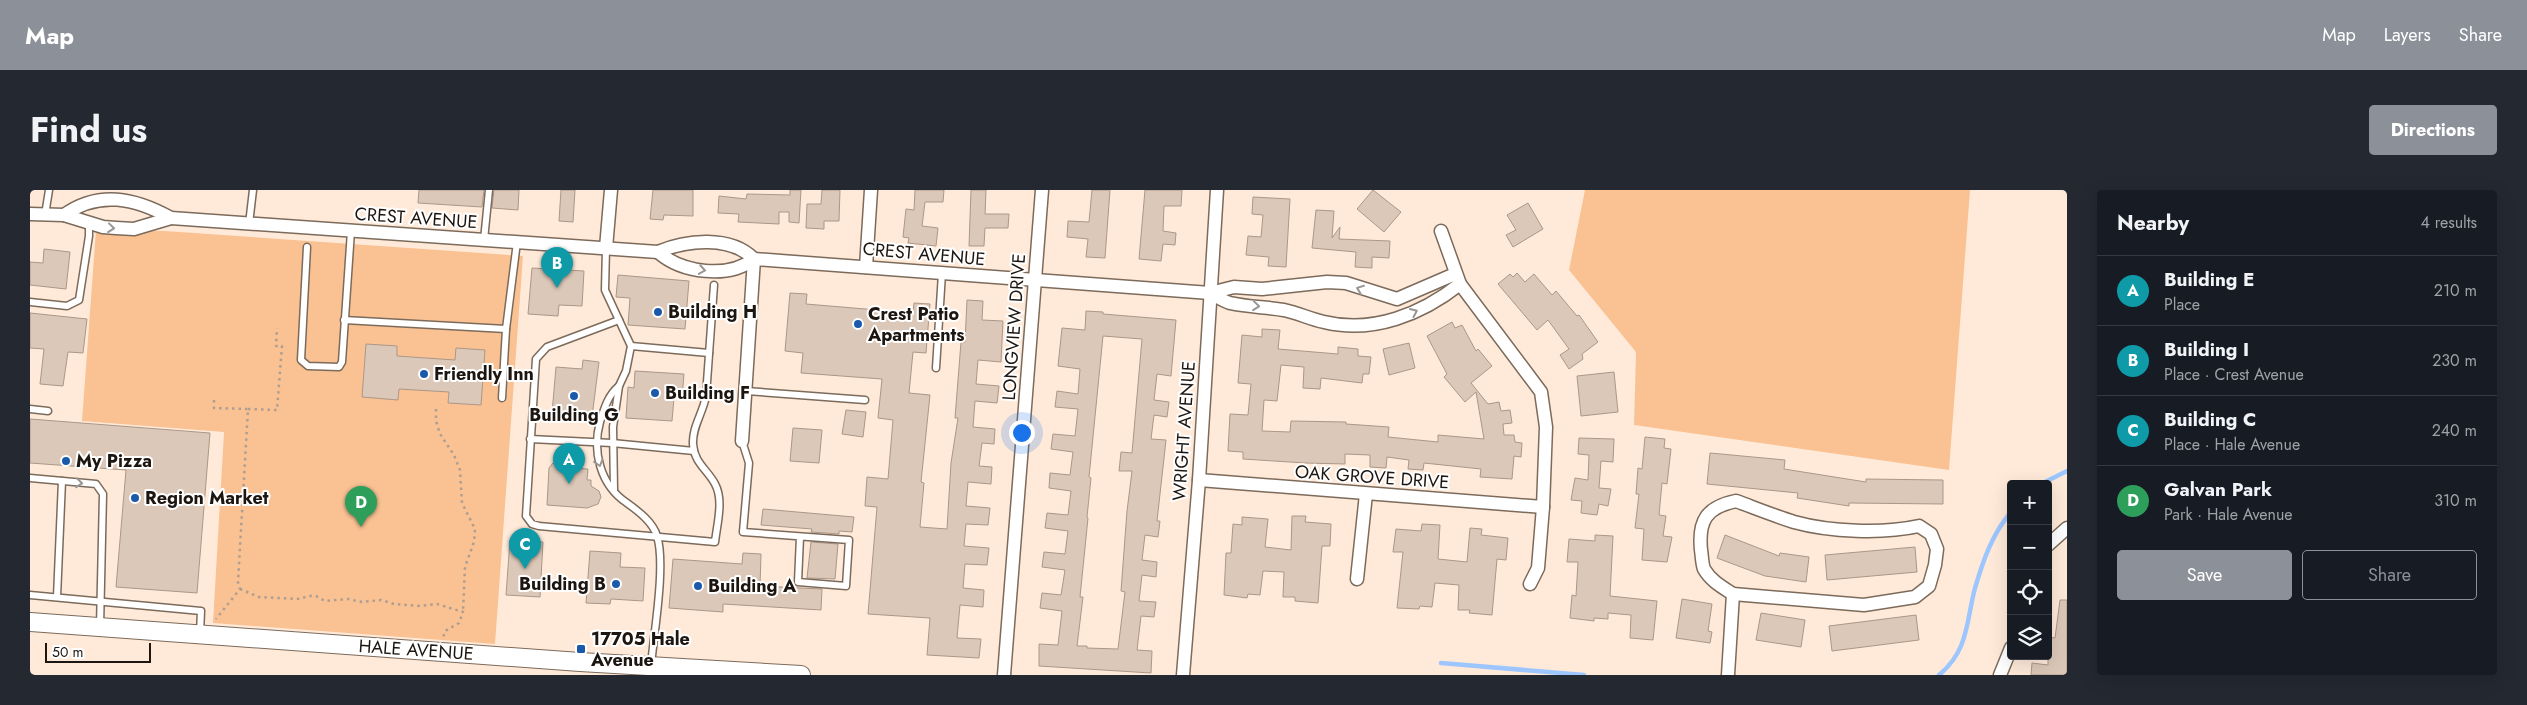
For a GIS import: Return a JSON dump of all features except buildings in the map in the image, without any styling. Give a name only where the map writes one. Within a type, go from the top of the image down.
[{"type":"main road","name":"HALE AVENUE","points":[[30,622],[801,675]]},
{"type":"street","points":[[606,248],[611,190]]},
{"type":"street","points":[[866,267],[871,190]]},
{"type":"street","name":"LONGVIEW DRIVE","points":[[1004,675],[1042,190]]},
{"type":"street","name":"WRIGHT AVENUE","points":[[1182,675],[1199,480],[1217,190]]},
{"type":"street","name":"CREST AVENUE","points":[[64,215],[81,203],[97,198],[120,198],[140,203],[171,218]]},
{"type":"street","name":"CREST AVENUE","points":[[30,214],[64,215],[104,227],[134,229],[171,218],[658,252],[685,243],[708,242],[730,246],[748,253],[754,259],[1210,293],[1234,287],[1262,289],[1327,282],[1346,283],[1397,299],[1457,279]]},
{"type":"street","points":[[1441,232],[1457,279],[1541,392],[1546,427],[1542,507],[1538,568],[1530,584]]},
{"type":"street","name":"CREST AVENUE","points":[[658,252],[667,260],[712,271],[745,266],[754,259]]},
{"type":"street","points":[[742,442],[754,259]]},
{"type":"street","name":"CREST AVENUE","points":[[1210,293],[1229,303],[1269,307],[1298,313],[1325,322],[1355,325],[1386,323],[1410,315],[1440,300],[1457,279]]},
{"type":"street","name":"OAK GROVE DRIVE","points":[[1199,480],[1542,507]]},
{"type":"street","points":[[1357,579],[1366,494]]},
{"type":"street","points":[[1736,501],[1794,522],[1816,527],[1902,530],[1920,526],[1931,534],[1937,549],[1935,566],[1929,586],[1915,597],[1864,605],[1733,594],[1717,584],[1703,567],[1700,540],[1704,519],[1718,504],[1736,501]]},
{"type":"street","points":[[2052,541],[2067,528]]},
{"type":"street","points":[[1728,675],[1733,594]]},
{"type":"street","points":[[2000,675],[2007,658]]},
{"type":"lane","points":[[45,215],[49,190]]},
{"type":"lane","points":[[249,224],[253,190]]},
{"type":"lane","points":[[484,240],[488,190]]},
{"type":"lane","points":[[30,302],[67,306],[79,300],[89,223]]},
{"type":"lane","points":[[307,247],[301,360],[308,366],[339,367],[342,362],[351,231]]},
{"type":"lane","points":[[502,398],[506,329],[517,242]]},
{"type":"lane","points":[[606,248],[605,290],[631,346],[626,371],[619,386],[612,443],[614,490]]},
{"type":"lane","points":[[936,368],[942,273]]},
{"type":"lane","points":[[619,320],[547,347],[540,352],[536,359],[525,506],[526,516],[532,524],[715,542],[719,509],[716,486],[698,463],[694,451],[696,425],[706,396],[714,285]]},
{"type":"lane","points":[[344,320],[506,329]]},
{"type":"lane","points":[[631,346],[709,353]]},
{"type":"lane","points":[[619,386],[612,392],[606,404],[596,442],[600,467],[606,482],[645,518],[658,536],[660,559],[651,666]]},
{"type":"lane","points":[[746,390],[865,400]]},
{"type":"lane","points":[[30,409],[48,410]]},
{"type":"lane","points":[[530,438],[694,451]]},
{"type":"lane","points":[[742,442],[749,463],[743,532],[849,540],[846,586],[798,582],[800,537]]},
{"type":"lane","points":[[30,478],[96,484],[103,494],[100,627]]},
{"type":"lane","points":[[57,597],[62,481]]},
{"type":"lane","points":[[30,595],[202,611],[200,634]]},
{"type":"path","points":[[214,400],[214,408],[277,410],[282,346],[276,346],[277,328]]},
{"type":"path","points":[[248,409],[238,582],[240,589],[252,596],[300,599],[316,596],[325,601],[348,599],[362,602],[381,600],[394,604],[420,606],[437,604],[463,612]]},
{"type":"path","points":[[436,409],[436,420],[440,434],[454,454],[460,470],[462,503],[475,529],[474,542],[465,566],[463,612],[459,622],[443,633],[443,639]]},
{"type":"path","points":[[214,622],[240,589]]},
{"type":"shaded area","points":[[1585,190],[1970,190],[1949,470],[1634,425],[1636,352],[1569,270]]},
{"type":"shaded area","points":[[96,230],[165,231],[523,256],[495,644],[213,623],[224,432],[82,421]]},
{"type":"waterway","points":[[2049,480],[2067,471]]},
{"type":"waterway","points":[[1939,675],[1956,656],[1961,645],[1968,624],[1975,588],[1985,558],[1998,529],[2007,517]]},
{"type":"waterway","points":[[1441,663],[1584,675]]},
{"type":"place","name":"Building I","points":[[557,288]]},
{"type":"place","name":"Building H","points":[[658,312]]},
{"type":"place","name":"Crest Patio Apartments","points":[[858,324]]},
{"type":"place","name":"Friendly Inn","points":[[424,374]]},
{"type":"place","name":"Building F","points":[[655,393]]},
{"type":"place","name":"Building G","points":[[574,396]]},
{"type":"place","name":"My Pizza","points":[[66,461]]},
{"type":"place","name":"Building E","points":[[569,484]]},
{"type":"place","name":"Region Market","points":[[135,498]]},
{"type":"place","name":"Galvan Park","points":[[361,527]]},
{"type":"place","name":"Building C","points":[[525,569]]},
{"type":"place","name":"Building B","points":[[616,584]]},
{"type":"place","name":"Building A","points":[[698,586]]},
{"type":"place","name":"17705 Hale Avenue","points":[[581,649]]}]
